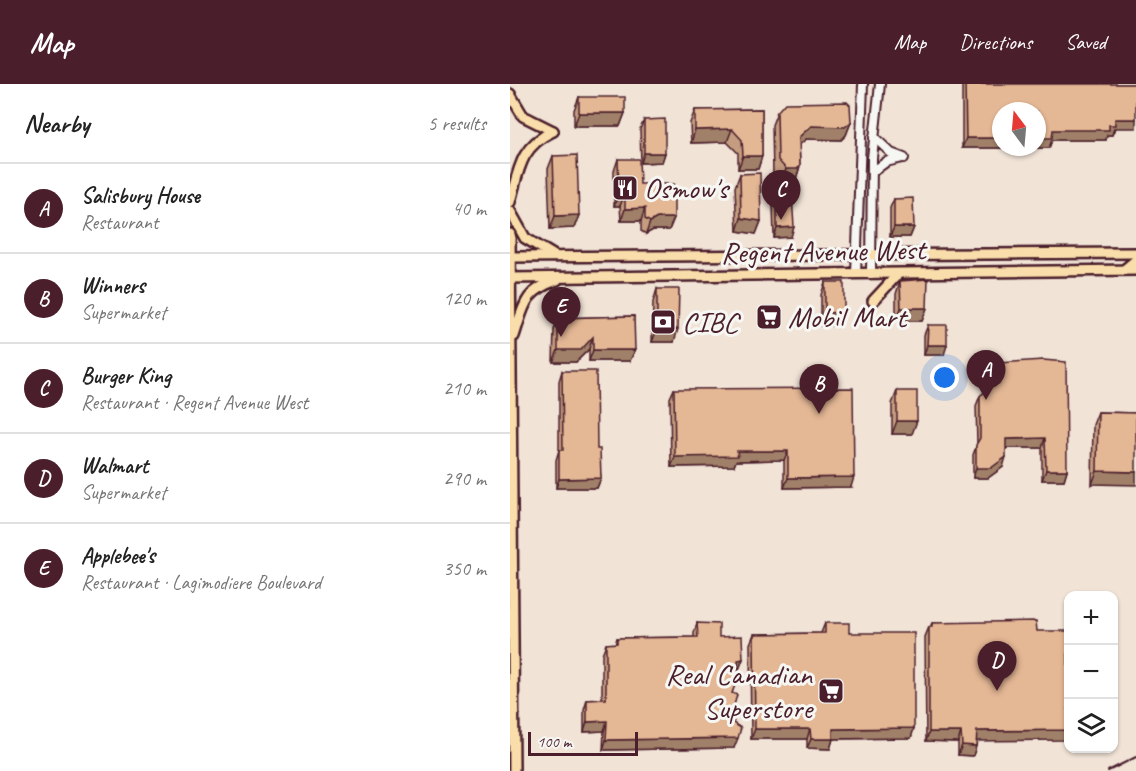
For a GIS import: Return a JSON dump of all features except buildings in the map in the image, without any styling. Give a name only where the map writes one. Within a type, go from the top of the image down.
[{"type":"main road","points":[[510,94],[523,116],[553,131],[539,138],[527,150],[510,202]]},
{"type":"main road","points":[[510,211],[525,238],[555,256]]},
{"type":"main road","points":[[510,234],[513,771]]},
{"type":"main road","name":"Regent Avenue West","points":[[510,257],[1136,253]]},
{"type":"main road","points":[[732,255],[733,276]]},
{"type":"main road","points":[[1124,270],[1136,260]]},
{"type":"main road","name":"Regent Avenue West","points":[[510,278],[1136,270]]},
{"type":"main road","points":[[873,301],[898,274]]},
{"type":"main road","points":[[511,344],[530,294],[540,286],[565,277]]},
{"type":"street","points":[[856,274],[863,84]]},
{"type":"street","points":[[871,274],[872,158],[880,84]]},
{"type":"street","points":[[861,102],[878,102]]},
{"type":"street","points":[[872,172],[886,162],[904,158],[891,153],[874,137]]},
{"type":"street","points":[[859,150],[872,158]]},
{"type":"railway","points":[[1108,771],[1136,757]]},
{"type":"place","name":"Osmow's","points":[[625,188]]},
{"type":"place","name":"Burger King","points":[[781,220]]},
{"type":"place","name":"Mobil Mart","points":[[769,317]]},
{"type":"place","name":"CIBC","points":[[663,322]]},
{"type":"place","name":"Applebee's","points":[[561,337]]},
{"type":"place","name":"Salisbury House","points":[[986,400]]},
{"type":"place","name":"Winners","points":[[819,414]]},
{"type":"place","name":"Real Canadian Superstore","points":[[831,691]]},
{"type":"place","name":"Walmart","points":[[997,691]]}]
